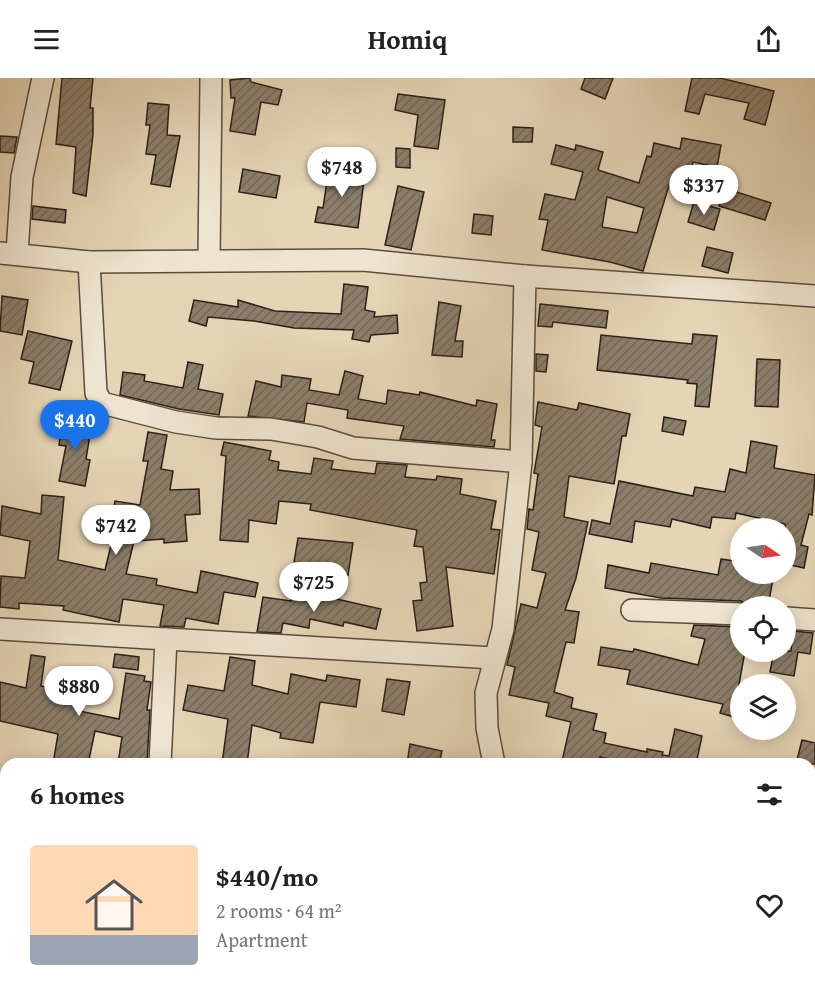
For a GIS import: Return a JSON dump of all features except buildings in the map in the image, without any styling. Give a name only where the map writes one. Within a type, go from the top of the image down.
[{"type":"street","points":[[43,78],[8,253],[89,262],[363,260],[525,276],[815,296]]},
{"type":"street","points":[[209,260],[211,78]]},
{"type":"street","points":[[89,262],[96,393],[102,403],[176,422],[216,428],[271,429],[318,437],[353,448],[521,462]]},
{"type":"street","points":[[493,758],[487,728],[486,693],[502,630],[521,462],[525,276]]},
{"type":"street","points":[[632,609],[730,613]]},
{"type":"street","points":[[796,619],[815,620]]},
{"type":"street","points":[[0,628],[495,658]]},
{"type":"street","points":[[160,758],[166,639]]}]
